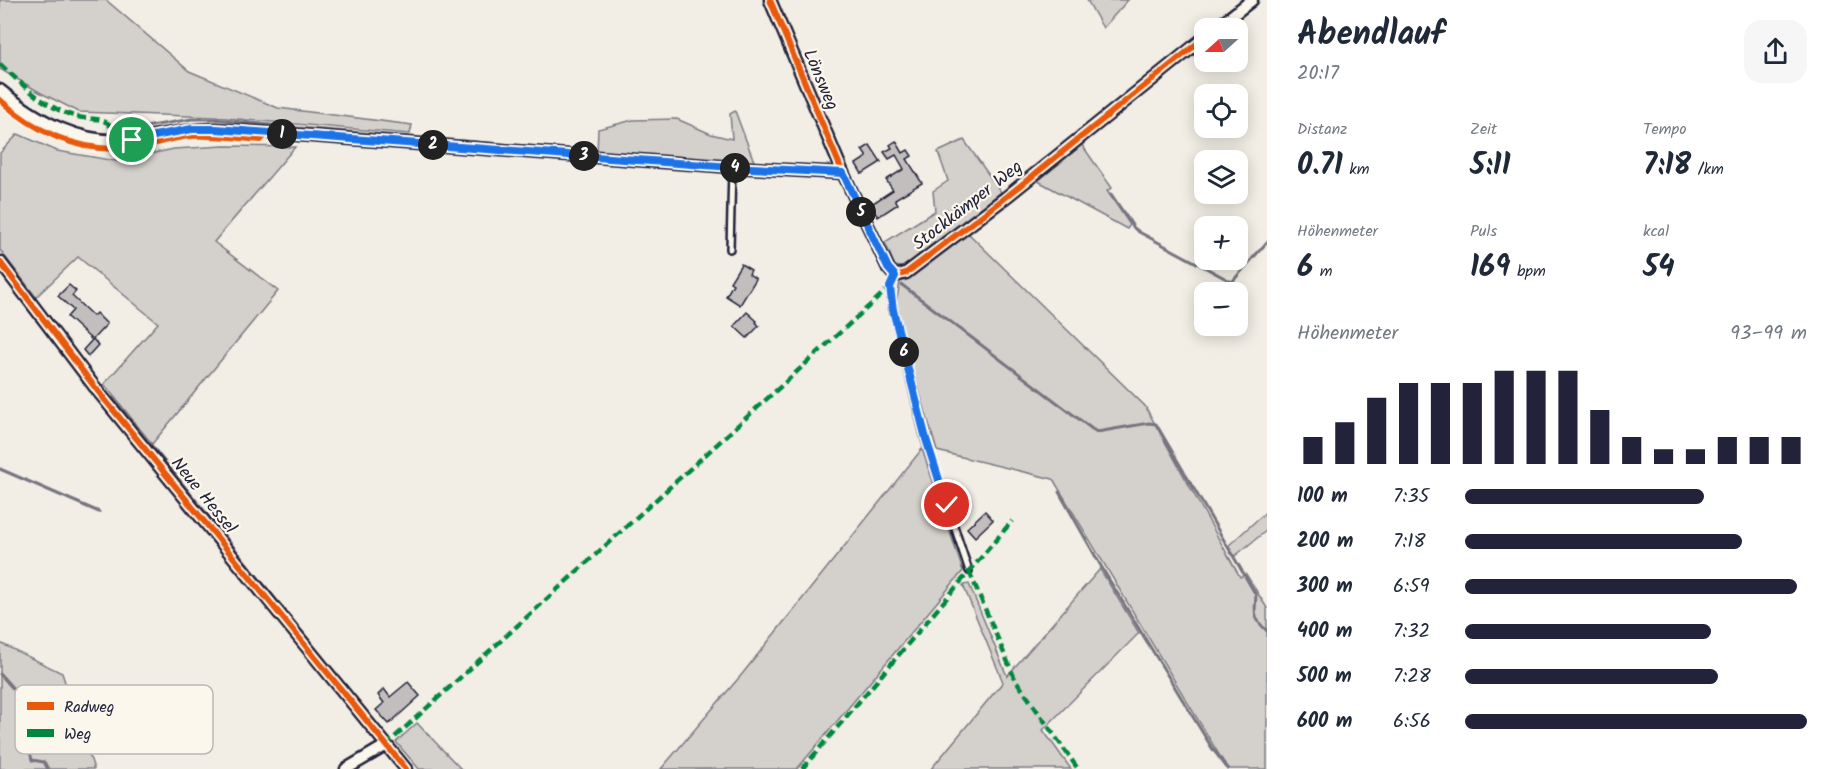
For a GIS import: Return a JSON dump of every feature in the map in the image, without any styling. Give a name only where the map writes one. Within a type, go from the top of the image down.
[{"type":"street","name":"Lönsweg","points":[[770,0],[843,173]]},
{"type":"street","points":[[1229,18],[1252,0]]},
{"type":"street","name":"Stockkämper Weg","points":[[895,276],[906,273],[1005,198],[1194,46]]},
{"type":"street","points":[[0,90],[50,125],[66,132],[98,139],[132,140],[182,130],[216,129],[843,173],[888,268],[895,276]]},
{"type":"street","name":"Neue Hessel","points":[[0,262],[98,390],[406,769]]},
{"type":"street","points":[[346,769],[386,746]]},
{"type":"lane","points":[[730,249],[732,167]]},
{"type":"lane","points":[[895,276],[890,287],[906,364],[926,439],[969,571]]},
{"type":"shaded area","points":[[0,0],[106,0],[189,71],[278,108],[412,125],[410,134],[215,117],[79,112],[0,69]]},
{"type":"shaded area","points":[[1087,0],[1128,0],[1103,28]]},
{"type":"shaded area","points":[[735,111],[755,164],[597,154],[598,129],[633,120],[677,119],[711,134],[732,139],[730,114]]},
{"type":"shaded area","points":[[18,134],[57,151],[116,161],[174,149],[224,146],[295,147],[214,242],[278,291],[152,444],[104,384],[158,323],[78,257],[36,297],[0,250],[0,153]]},
{"type":"shaded area","points":[[964,140],[1001,192],[906,268],[895,266],[885,242],[935,211],[933,191],[948,181],[938,152]]},
{"type":"shaded area","points":[[1082,145],[1112,188],[1107,191],[1130,225],[1127,229],[1038,181]]},
{"type":"shaded area","points":[[968,233],[1145,406],[1240,577],[1246,574],[1267,608],[1267,769],[1230,769],[1224,763],[1053,479],[937,451],[895,309],[900,282]]},
{"type":"shaded area","points":[[922,449],[963,571],[797,769],[661,769],[743,673]]},
{"type":"shaded area","points":[[1267,511],[1267,530],[1235,556],[1228,546]]},
{"type":"shaded area","points":[[1100,569],[1139,633],[1043,730],[1071,769],[931,769],[1003,682],[963,585],[969,584],[1007,676]]},
{"type":"shaded area","points":[[0,643],[62,673],[66,685],[15,685],[15,754],[89,754],[94,769],[0,769]]},
{"type":"shaded area","points":[[417,723],[461,769],[419,769],[396,742]]},
{"type":"building","points":[[896,141],[903,153],[908,150],[912,156],[907,159],[922,183],[895,199],[898,204],[878,217],[870,205],[893,190],[886,180],[904,169],[896,155],[889,159],[884,152],[892,148],[890,145]]},
{"type":"building","points":[[870,145],[881,162],[862,174],[856,164],[867,157],[862,150]]},
{"type":"building","points":[[741,264],[751,270],[749,274],[756,279],[740,305],[726,296],[733,284],[730,282]]},
{"type":"building","points":[[69,285],[76,291],[72,296],[93,316],[96,313],[107,324],[93,339],[98,345],[88,356],[83,350],[92,340],[67,317],[73,310],[58,296]]},
{"type":"building","points":[[747,312],[759,326],[747,338],[734,326]]},
{"type":"building","points":[[985,511],[993,520],[975,537],[967,528]]},
{"type":"building","points":[[408,682],[420,696],[389,724],[376,710],[384,703],[378,695],[384,689],[390,697]]},
{"type":"waterway","points":[[122,131],[192,119],[214,119],[298,128],[591,151]]},
{"type":"waterway","points":[[1111,194],[1139,232],[1232,282],[1267,242]]},
{"type":"waterway","points":[[902,285],[1097,432],[1149,423],[1156,424],[1256,595],[1256,614],[1259,622],[1267,631]]},
{"type":"waterway","points":[[113,398],[366,711]]},
{"type":"waterway","points":[[0,469],[99,512]]},
{"type":"waterway","points":[[1059,492],[1105,573],[1212,748],[1228,769]]},
{"type":"waterway","points":[[0,674],[15,691]]},
{"type":"waterway","points":[[31,754],[32,760],[44,762],[48,769]]},
{"type":"marked path","points":[[0,64],[45,102],[66,113],[97,119],[109,124],[114,141]]},
{"type":"marked path","points":[[385,746],[890,287]]},
{"type":"marked path","points":[[802,769],[1012,521]]},
{"type":"marked path","points":[[969,571],[1015,679],[1078,769]]},
{"type":"cycle path","points":[[770,0],[843,173],[888,268],[895,276],[906,273],[1005,198],[1194,46]]},
{"type":"cycle path","points":[[0,100],[45,132],[96,148],[134,148],[192,136],[261,140],[267,133],[843,173]]},
{"type":"cycle path","points":[[0,262],[97,390],[406,769]]},
{"type":"route","points":[[132,140],[192,129],[216,129],[843,173],[888,268],[895,276],[890,287],[893,310],[926,439],[947,505]]}]
